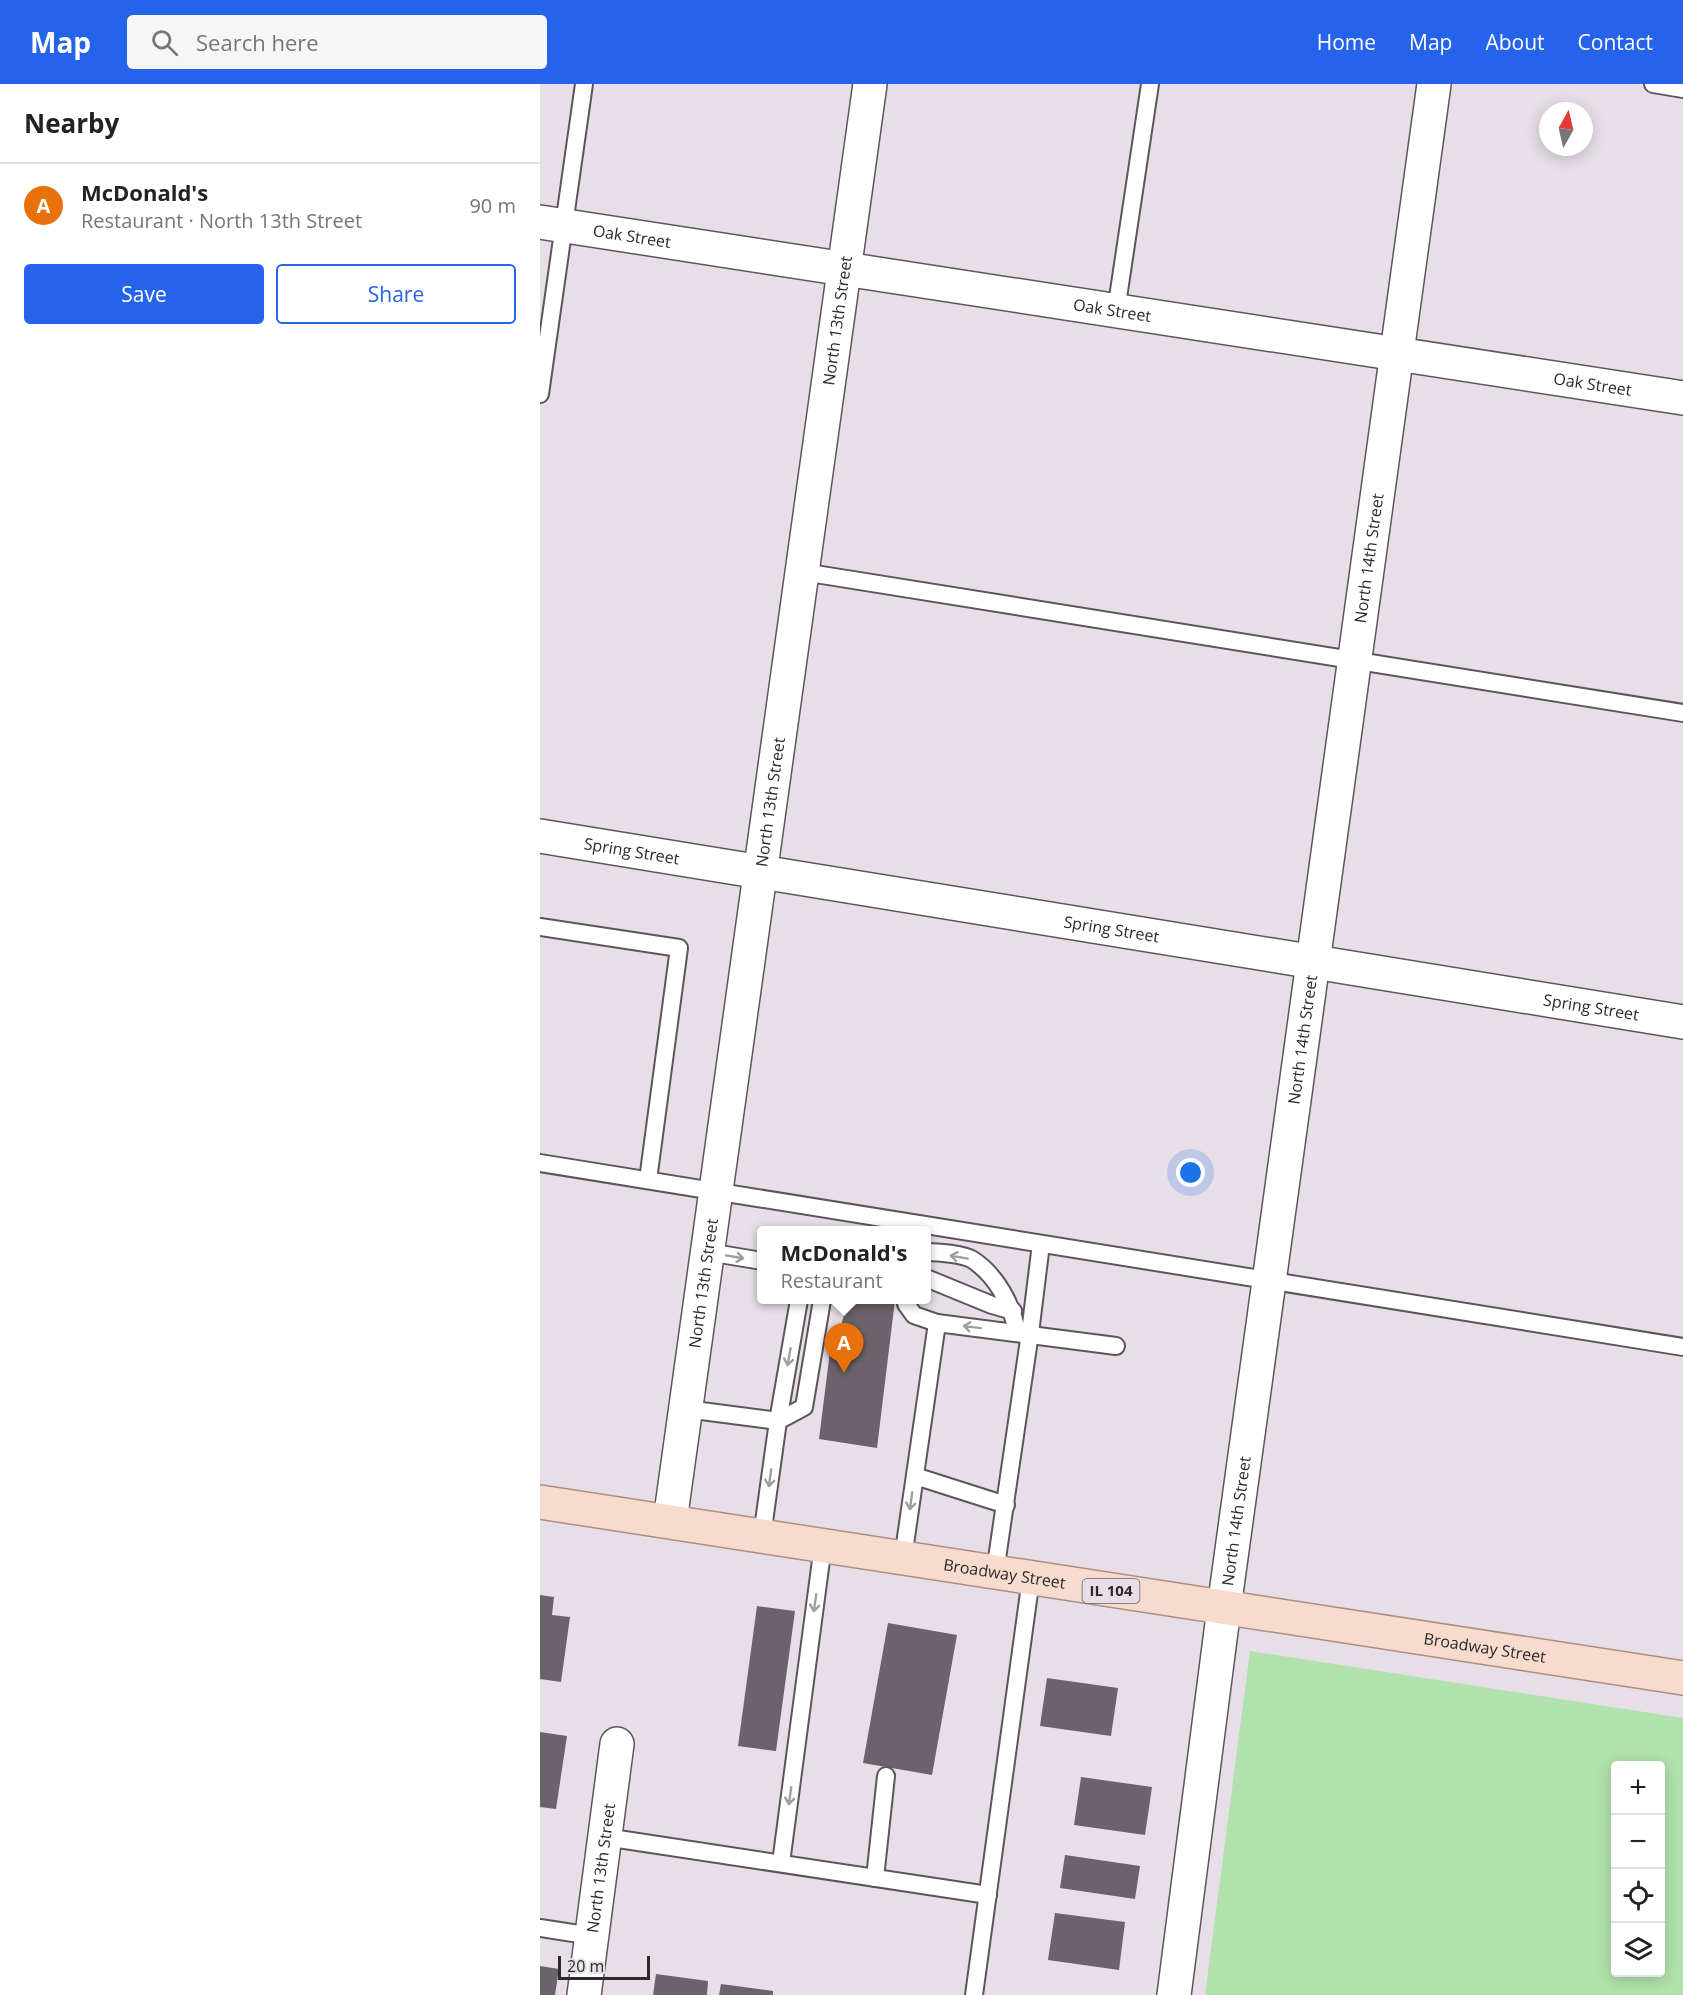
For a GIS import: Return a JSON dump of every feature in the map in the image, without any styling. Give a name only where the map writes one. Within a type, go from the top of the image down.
[{"type":"main road","name":"Broadway Street","points":[[540,1502],[1683,1678]]},
{"type":"street","name":"North 13th Street","points":[[670,1521],[870,84]]},
{"type":"street","name":"North 14th Street","points":[[1174,1995],[1224,1608],[1434,84]]},
{"type":"street","name":"Oak Street","points":[[553,224],[1683,398]]},
{"type":"street","name":"Spring Street","points":[[540,836],[1683,1022]]},
{"type":"street","name":"North 13th Street","points":[[585,1995],[617,1743]]},
{"type":"lane","points":[[540,394],[553,224],[584,84]]},
{"type":"lane","points":[[1116,311],[1150,84]]},
{"type":"lane","points":[[1653,84],[1683,89]]},
{"type":"lane","points":[[803,572],[1683,713]]},
{"type":"lane","points":[[540,927],[680,948],[648,1180]]},
{"type":"lane","points":[[540,1163],[1683,1347]]},
{"type":"lane","points":[[995,1572],[1006,1505],[1024,1333],[1041,1244]]},
{"type":"lane","points":[[708,1252],[757,1260]]},
{"type":"lane","points":[[931,1253],[972,1259],[1001,1290],[1024,1333]]},
{"type":"lane","points":[[931,1280],[992,1305],[1013,1311]]},
{"type":"lane","points":[[762,1536],[778,1421],[798,1304]]},
{"type":"lane","points":[[686,1409],[778,1421],[804,1407],[821,1304]]},
{"type":"lane","points":[[906,1304],[914,1315],[937,1323],[1116,1346]]},
{"type":"lane","points":[[903,1558],[937,1323]]},
{"type":"lane","points":[[915,1476],[1006,1505]]},
{"type":"lane","points":[[781,1863],[823,1545]]},
{"type":"lane","points":[[974,1995],[1031,1578]]},
{"type":"lane","points":[[875,1878],[886,1776]]},
{"type":"lane","points":[[605,1837],[988,1895]]},
{"type":"lane","points":[[540,1928],[592,1936]]},
{"type":"green space","points":[[1250,1651],[1683,1718],[1683,1995],[1205,1995]]},
{"type":"building","points":[[847,1304],[895,1304],[877,1448],[819,1439],[833,1327],[841,1326]]},
{"type":"building","points":[[540,1595],[554,1597],[552,1615],[570,1617],[561,1682],[540,1679]]},
{"type":"building","points":[[757,1606],[795,1611],[776,1751],[738,1746]]},
{"type":"building","points":[[888,1623],[957,1635],[932,1775],[863,1763]]},
{"type":"building","points":[[1047,1678],[1118,1688],[1111,1736],[1040,1726]]},
{"type":"building","points":[[540,1732],[567,1736],[556,1809],[540,1807]]},
{"type":"building","points":[[1081,1777],[1152,1787],[1145,1835],[1074,1825]]},
{"type":"building","points":[[1065,1855],[1140,1866],[1135,1899],[1060,1888]]},
{"type":"building","points":[[1055,1913],[1125,1922],[1119,1970],[1048,1960]]},
{"type":"building","points":[[540,1966],[559,1969],[555,1995],[540,1995]]},
{"type":"building","points":[[656,1974],[708,1981],[707,1995],[653,1995]]},
{"type":"building","points":[[721,1984],[773,1991],[773,1995],[719,1995]]},
{"type":"place","name":"McDonald's","points":[[844,1373]]}]
